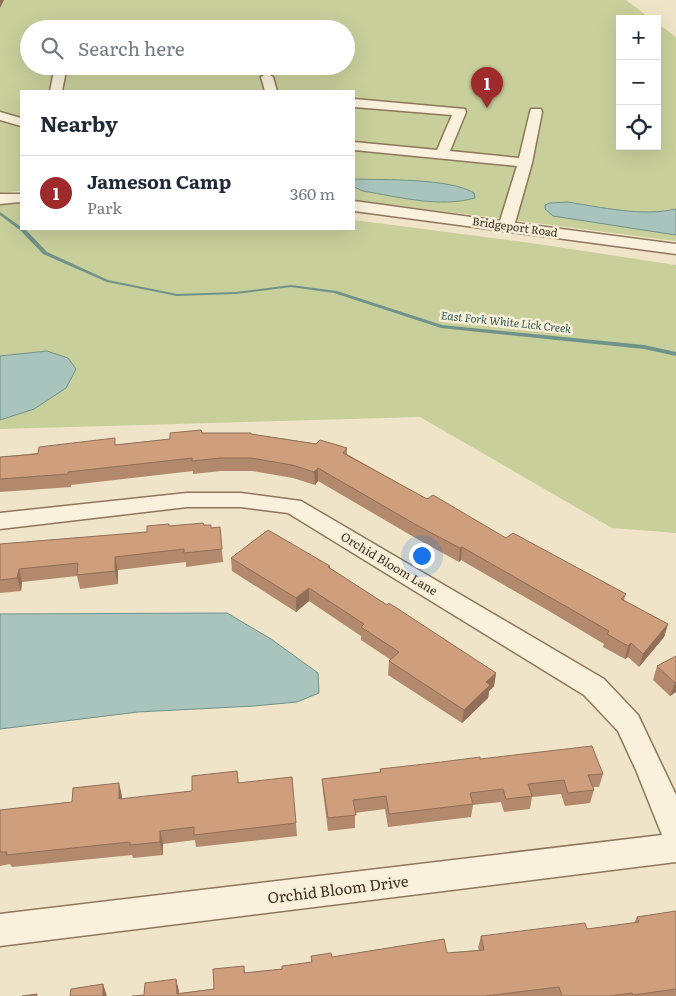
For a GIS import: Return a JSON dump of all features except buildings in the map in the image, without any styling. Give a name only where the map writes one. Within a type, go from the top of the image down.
[{"type":"street","points":[[56,90],[59,75]]},
{"type":"street","points":[[267,77],[272,90]]},
{"type":"street","points":[[355,103],[460,112],[442,154]]},
{"type":"street","points":[[506,226],[525,163],[536,112]]},
{"type":"street","points":[[0,116],[20,122]]},
{"type":"street","points":[[355,146],[525,163]]},
{"type":"street","points":[[0,200],[20,198]]},
{"type":"street","name":"Bridgeport Road","points":[[355,206],[676,249]]},
{"type":"street","name":"Orchid Bloom Lane","points":[[0,522],[187,500],[241,500],[294,506],[594,687],[628,723],[651,770],[676,832]]},
{"type":"street","name":"Orchid Bloom Drive","points":[[0,930],[676,848]]},
{"type":"green space","points":[[0,0],[626,0],[646,15],[616,15],[616,150],[661,150],[661,26],[676,37],[676,241],[355,200],[355,90],[20,90],[20,191],[0,193]]},
{"type":"green space","points":[[20,204],[20,230],[355,230],[355,220],[538,244],[676,265],[676,533],[612,528],[420,417],[0,429],[0,420],[34,409],[47,351],[0,356],[0,205]]},
{"type":"water","points":[[355,179],[433,182],[463,188],[474,193],[475,198],[462,201],[434,202],[363,191],[355,187]]},
{"type":"water","points":[[567,202],[636,212],[676,209],[676,235],[553,216],[545,209],[545,205],[550,203]]},
{"type":"water","points":[[47,351],[68,358],[76,369],[66,388],[34,409],[0,420],[0,356]]},
{"type":"water","points":[[227,613],[271,639],[318,673],[319,693],[297,702],[138,712],[0,729],[0,614]]},
{"type":"waterway","name":"East Fork White Lick Creek","points":[[0,213],[20,228]]},
{"type":"waterway","name":"East Fork White Lick Creek","points":[[23,230],[45,253],[107,281],[177,295],[236,293],[291,286],[335,292],[441,326],[644,347],[676,354]]},
{"type":"place","name":"Jameson Camp","points":[[487,108]]}]
